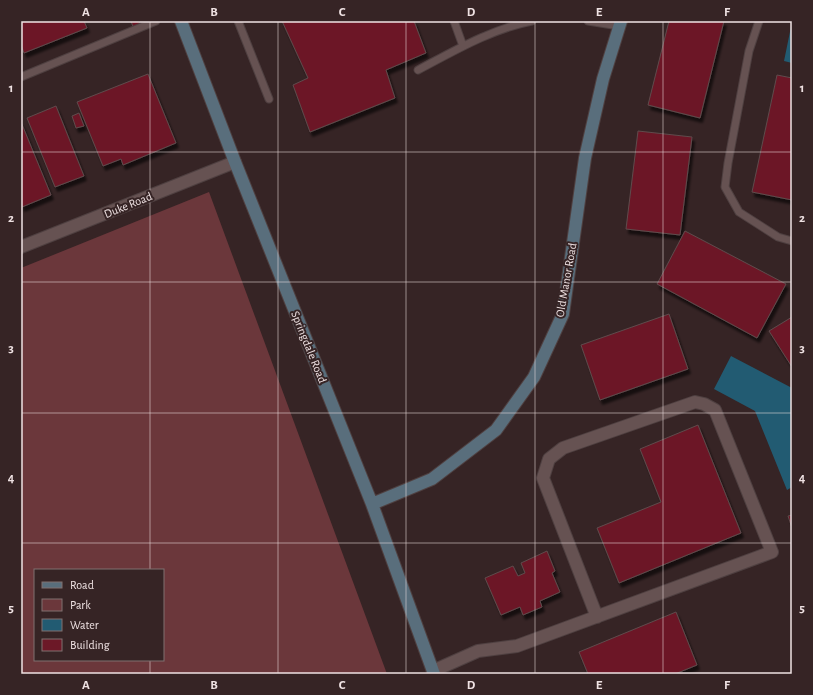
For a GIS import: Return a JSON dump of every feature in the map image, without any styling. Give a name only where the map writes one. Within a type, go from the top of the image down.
[{"type":"main road","name":"Springdale Road","points":[[181,21],[235,162],[372,504],[433,673]]},
{"type":"main road","name":"Old Manor Road","points":[[372,504],[432,479],[496,430],[534,377],[563,314],[585,158],[602,78],[620,24]]},
{"type":"street","name":"Duke Road","points":[[21,247],[235,162]]},
{"type":"street","points":[[433,673],[478,651],[517,646],[597,617],[772,552],[715,410],[704,404],[695,402],[570,445],[563,448],[549,459],[543,478],[597,617]]},
{"type":"lane","points":[[21,77],[156,21]]},
{"type":"lane","points":[[238,21],[269,99]]},
{"type":"lane","points":[[454,21],[463,46]]},
{"type":"lane","points":[[418,70],[463,46],[494,32],[518,22],[532,21]]},
{"type":"lane","points":[[588,21],[620,24]]},
{"type":"lane","points":[[758,21],[749,52],[728,163],[725,187],[738,212],[778,236],[792,241]]},
{"type":"green space","points":[[209,192],[387,674],[21,674],[21,268]]},
{"type":"water","points":[[792,22],[792,63],[784,61]]},
{"type":"water","points":[[731,356],[792,388],[792,487],[787,490],[755,411],[714,389]]},
{"type":"building","points":[[21,21],[84,21],[87,28],[24,53],[21,45]]},
{"type":"building","points":[[131,21],[139,21],[140,24],[133,27]]},
{"type":"building","points":[[282,21],[414,21],[426,53],[386,70],[395,98],[310,132],[293,85],[308,78]]},
{"type":"building","points":[[669,21],[724,21],[700,118],[648,105]]},
{"type":"building","points":[[148,74],[176,143],[123,165],[121,159],[103,166],[77,102]]},
{"type":"building","points":[[777,75],[792,78],[792,200],[752,192]]},
{"type":"building","points":[[56,106],[84,176],[55,187],[27,118]]},
{"type":"building","points":[[79,113],[84,126],[76,128],[72,116]]},
{"type":"building","points":[[21,122],[51,195],[22,207],[21,204]]},
{"type":"building","points":[[638,131],[692,137],[680,235],[626,229]]},
{"type":"building","points":[[685,231],[786,284],[757,338],[657,284]]},
{"type":"building","points":[[669,314],[688,369],[600,400],[581,345]]},
{"type":"building","points":[[792,317],[792,367],[769,331]]},
{"type":"building","points":[[698,425],[741,533],[619,583],[597,528],[661,502],[640,449]]},
{"type":"building","points":[[792,515],[792,528],[788,516]]},
{"type":"building","points":[[547,551],[555,571],[552,573],[560,592],[540,601],[542,607],[523,615],[520,607],[501,615],[485,578],[513,566],[518,576],[525,573],[521,563]]},
{"type":"building","points":[[676,612],[697,665],[675,674],[588,674],[579,652]]}]
